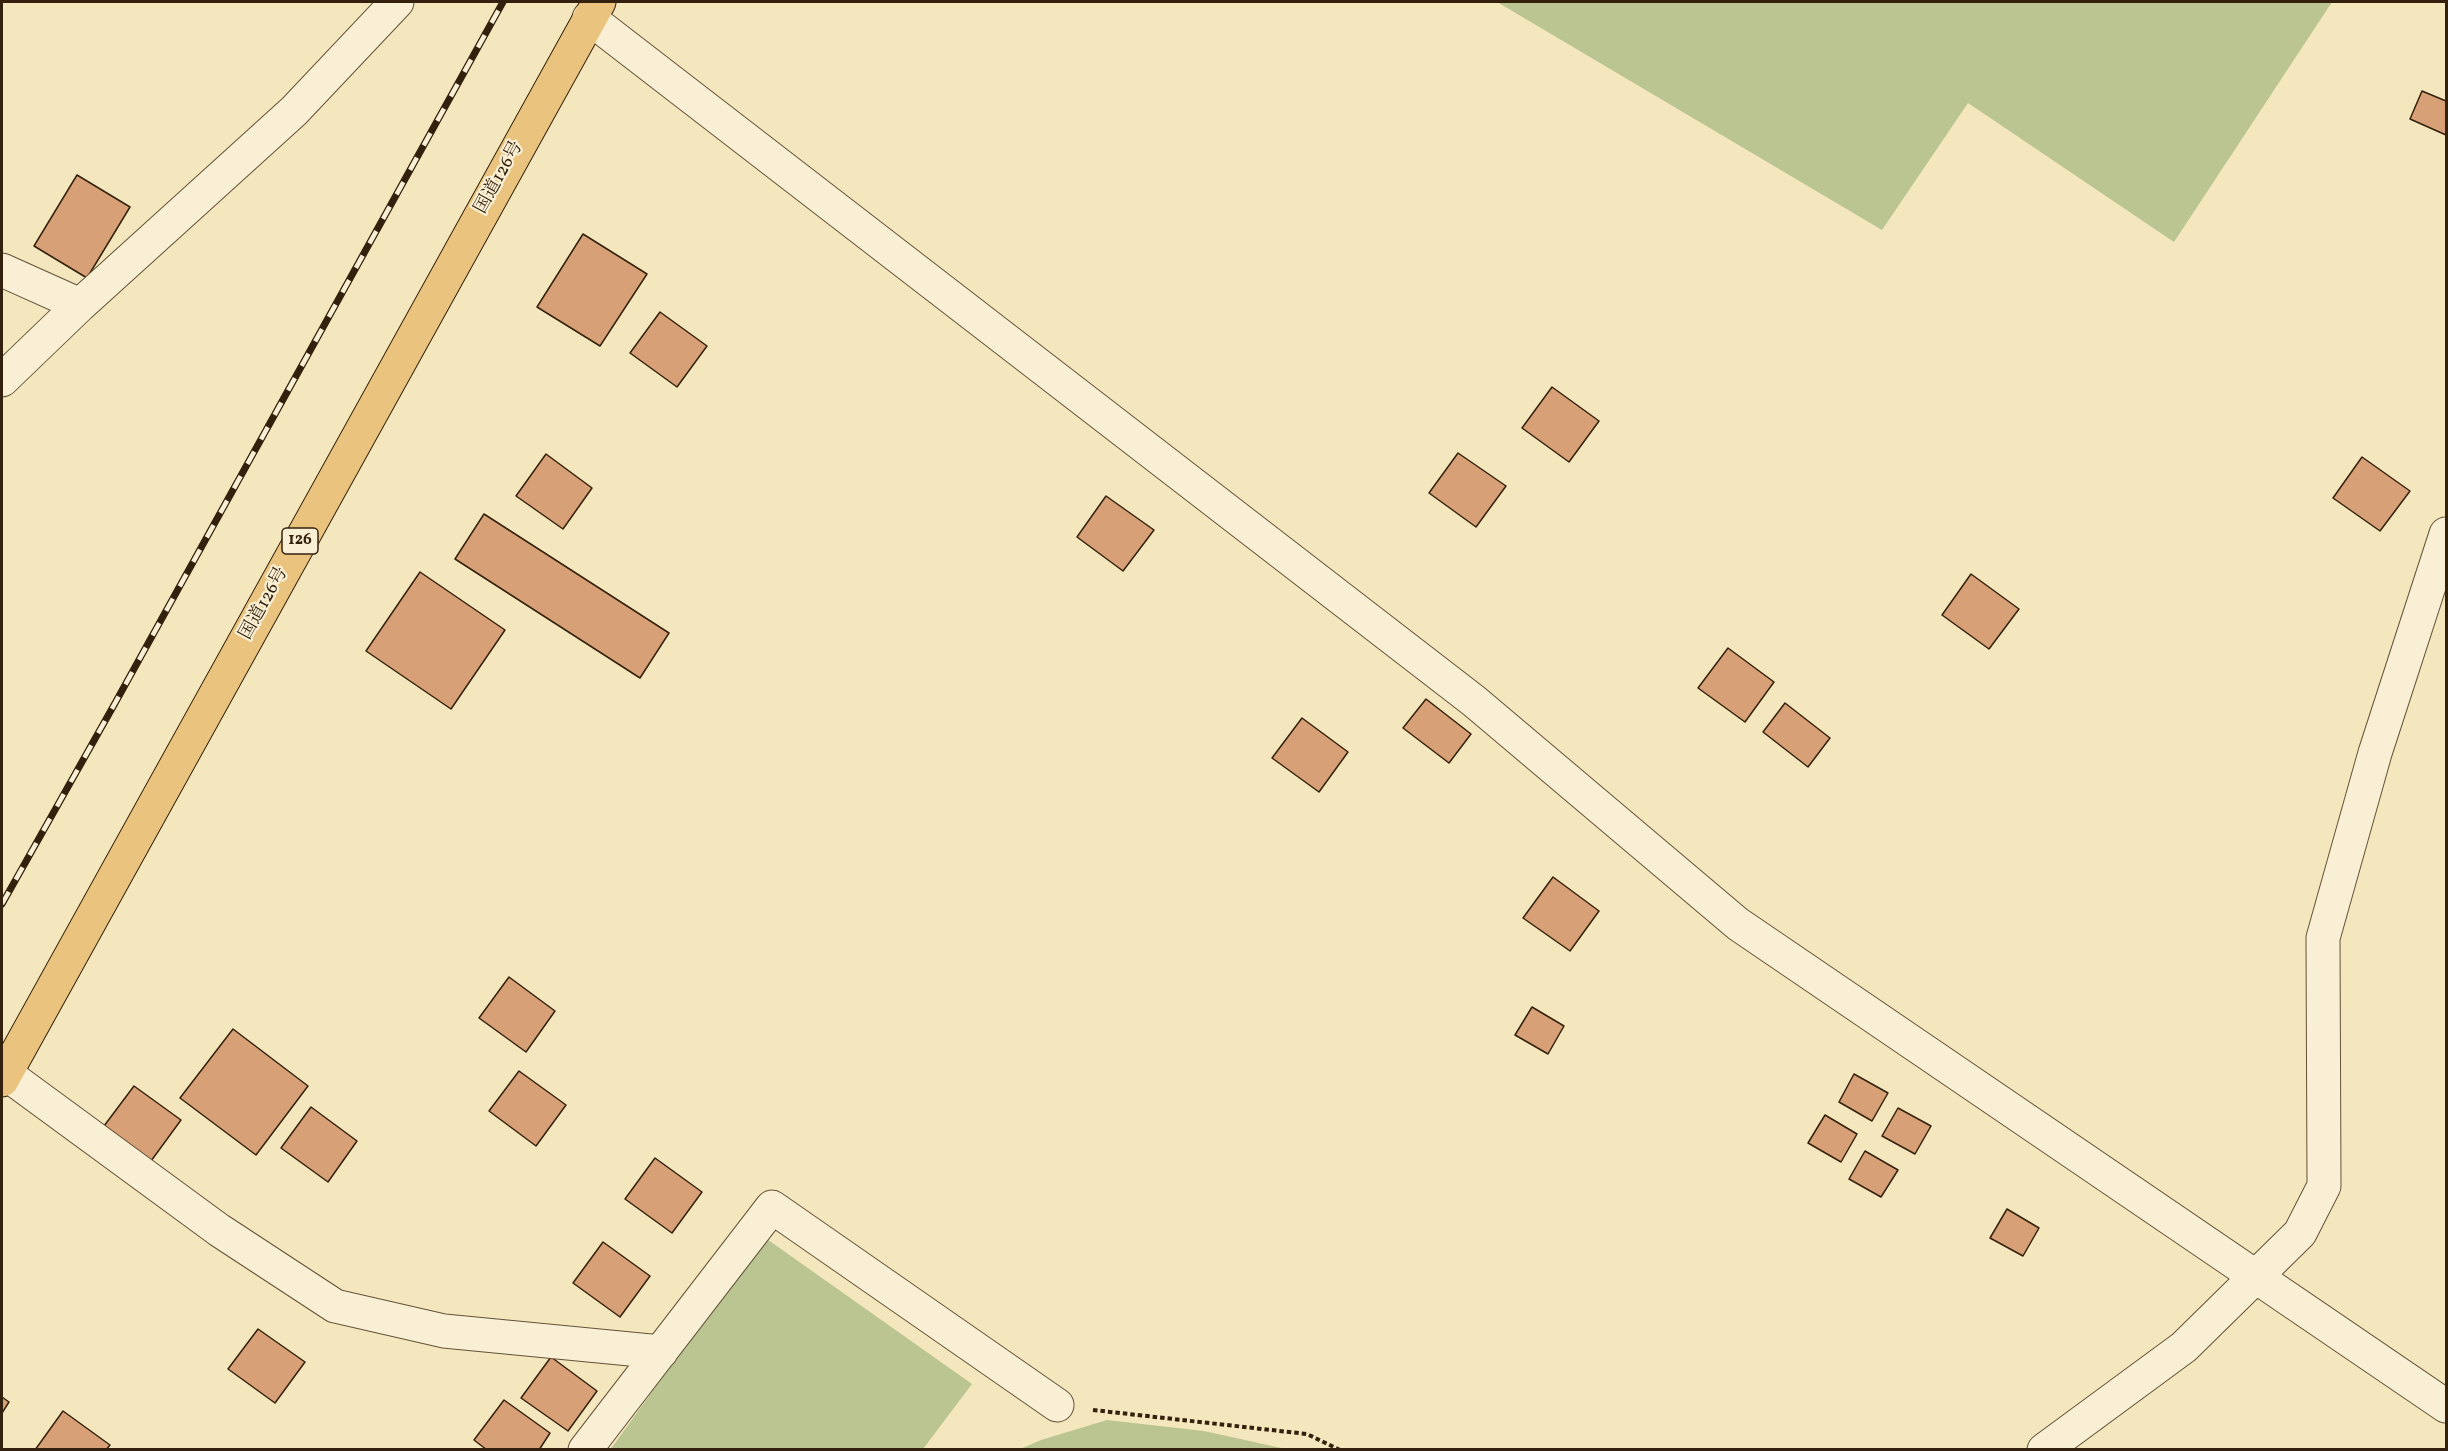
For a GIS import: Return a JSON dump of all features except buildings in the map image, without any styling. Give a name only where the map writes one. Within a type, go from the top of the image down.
[{"type":"highway","name":"国道126号","points":[[3,1076],[594,10]]},
{"type":"street","points":[[2,380],[80,305],[294,111],[397,2]]},
{"type":"street","points":[[594,10],[1474,701],[1738,924],[2446,1406]]},
{"type":"street","points":[[2,270],[80,305]]},
{"type":"street","points":[[2044,1449],[2184,1347],[2300,1233],[2324,1186],[2323,938],[2376,753],[2446,534]]},
{"type":"street","points":[[3,1076],[219,1230],[335,1306],[444,1331],[661,1352]]},
{"type":"street","points":[[585,1449],[772,1207],[1057,1405]]},
{"type":"path","points":[[1057,1405],[1307,1434],[1340,1449]]},
{"type":"green space","points":[[1497,2],[2332,2],[2174,242],[1968,103],[1882,230]]},
{"type":"green space","points":[[764,1237],[972,1384],[923,1449],[610,1450]]},
{"type":"green space","points":[[1107,1420],[1204,1431],[1286,1449],[1020,1449],[1041,1440]]},
{"type":"railway","points":[[2,904],[503,2]]}]
